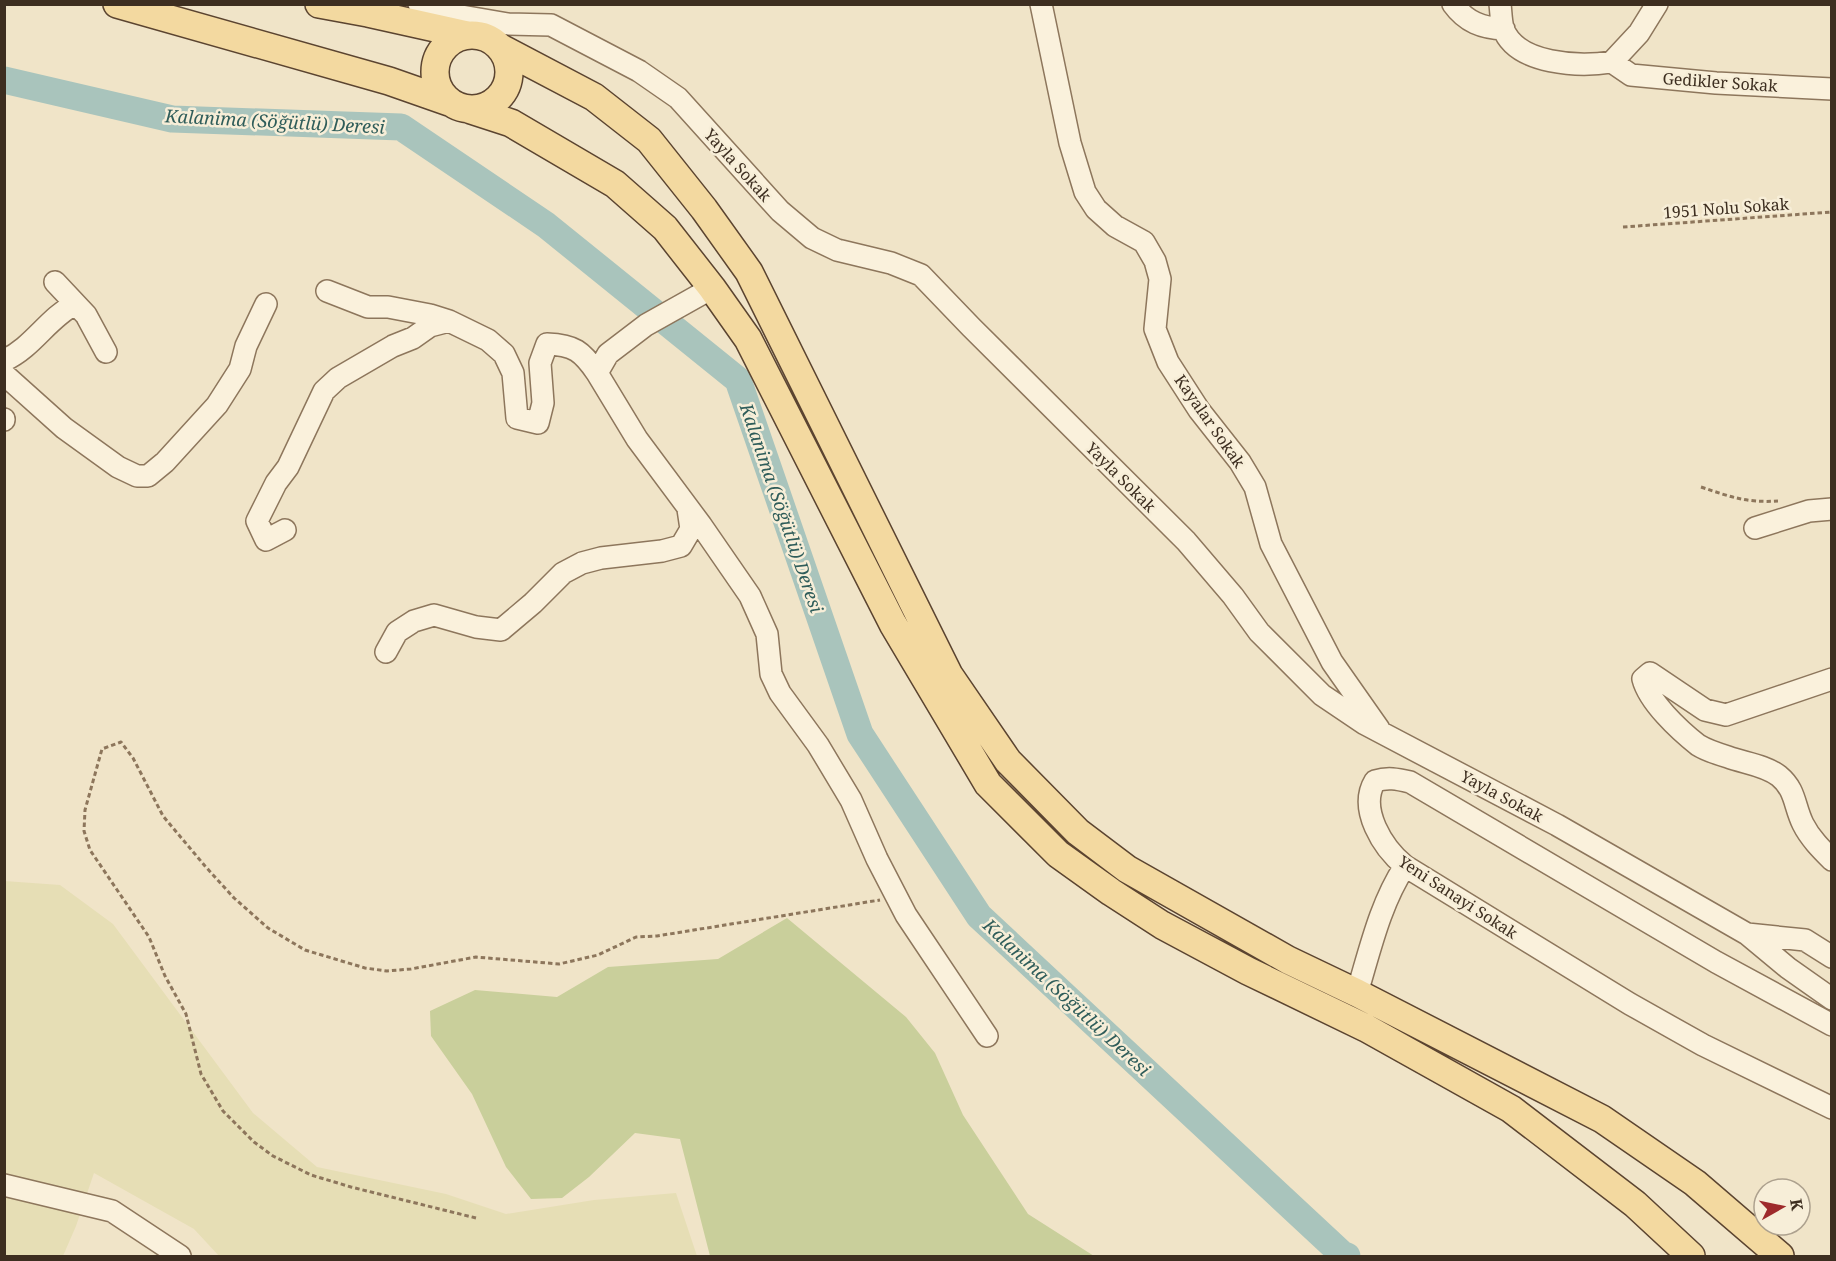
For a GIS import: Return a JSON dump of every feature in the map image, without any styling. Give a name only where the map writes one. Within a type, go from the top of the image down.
[{"type":"main road","points":[[117,4],[389,81],[511,123],[615,184],[665,228],[748,339],[893,624],[988,784],[1058,854],[1162,925],[1248,971],[1366,1028],[1511,1109],[1635,1204],[1691,1257]]},
{"type":"main road","points":[[319,4],[466,35],[479,35],[594,97],[649,140],[678,174],[749,272],[949,675],[1008,761],[1078,832],[1127,869],[1288,960],[1602,1119],[1695,1183],[1780,1257]]},
{"type":"main road","points":[[466,35],[449,43],[437,58],[435,71],[436,82],[441,93],[460,106],[483,109],[494,104],[502,96],[508,85],[510,72],[508,59],[501,48]]},
{"type":"street","name":"Yayla Sokak","points":[[419,4],[450,14],[508,24],[551,25],[639,71],[678,98],[780,211],[813,238],[837,250],[891,262],[921,275],[1186,541],[1233,596],[1259,632],[1322,695],[1365,724],[1557,825],[1747,934],[1805,940],[1832,957]]},
{"type":"street","name":"Kayalar Sokak","points":[[1041,4],[1070,143],[1085,192],[1096,209],[1115,226],[1143,242],[1155,261],[1160,279],[1155,329],[1168,362],[1199,410],[1240,462],[1255,487],[1270,544],[1332,662],[1383,734]]},
{"type":"street","points":[[1453,4],[1459,13],[1475,24],[1504,29]]},
{"type":"street","points":[[1500,4],[1504,29],[1514,44],[1530,55],[1572,65],[1612,62],[1639,33],[1657,4]]},
{"type":"street","name":"Gedikler Sokak","points":[[1612,62],[1630,75],[1716,83],[1832,89]]},
{"type":"street","points":[[55,282],[86,315],[106,352]]},
{"type":"street","points":[[597,373],[608,354],[646,325],[712,288]]},
{"type":"street","points":[[327,291],[368,307],[388,307],[450,321],[488,340],[504,354],[513,373],[518,418],[538,423],[543,403],[540,363],[547,344],[567,345],[585,356],[637,439],[750,596],[767,634],[771,674],[780,693],[818,745],[851,800],[896,897],[987,1036]]},
{"type":"street","points":[[75,304],[63,310],[5,369],[57,422],[118,468],[137,476],[148,476],[165,462],[217,405],[240,369],[246,346],[266,304]]},
{"type":"street","points":[[285,530],[266,540],[258,521],[276,483],[288,467],[324,391],[338,378],[393,346],[413,338],[430,326],[450,321]]},
{"type":"street","points":[[386,652],[397,632],[414,621],[434,615],[476,627],[501,630],[563,573],[582,563],[681,546],[691,529],[688,509]]},
{"type":"street","points":[[1755,528],[1809,511],[1832,509]]},
{"type":"street","points":[[1830,681],[1726,714],[1705,710],[1650,673],[1643,679],[1647,691],[1678,728],[1700,746],[1725,757],[1768,769],[1779,776],[1791,789],[1802,822],[1811,838],[1832,860]]},
{"type":"street","name":"Yeni Sanayi Sokak","points":[[1832,1025],[1716,962],[1410,782],[1384,778],[1375,781],[1371,788],[1369,799],[1371,812],[1386,848],[1405,866],[1630,1004],[1703,1045],[1832,1108]]},
{"type":"street","points":[[1357,993],[1381,915],[1393,884],[1405,866]]},
{"type":"street","points":[[1747,934],[1788,968],[1832,999]]},
{"type":"street","points":[[4,1185],[112,1211],[180,1257]]},
{"type":"path","name":"1951 Nolu Sokak","points":[[1623,227],[1832,212]]},
{"type":"path","points":[[1701,487],[1740,501],[1779,501]]},
{"type":"path","points":[[476,1218],[341,1185],[312,1175],[273,1156],[223,1111],[201,1074],[186,1014],[165,976],[149,937],[90,850],[84,831],[85,810],[102,749],[121,742],[133,758],[170,824],[218,882],[268,928],[305,950],[365,968],[387,971],[411,969],[476,957],[560,964],[598,955],[636,937],[657,936],[896,897]]},
{"type":"shaded area","points":[[4,881],[60,885],[113,924],[253,1113],[317,1167],[446,1194],[506,1214],[594,1200],[676,1193],[697,1256],[219,1256],[194,1229],[94,1173],[63,1256],[5,1256]]},
{"type":"green space","points":[[787,918],[906,1017],[935,1053],[963,1115],[1028,1214],[1094,1256],[710,1256],[680,1139],[635,1133],[589,1177],[562,1198],[531,1199],[506,1167],[472,1094],[431,1036],[430,1011],[475,990],[557,997],[608,967],[718,959]]},
{"type":"waterway","name":"Kalanima (Söğütlü) Deresi","points":[[4,80],[172,119],[401,127],[546,225],[738,380],[860,734],[979,916],[1342,1254],[1347,1256]]}]
